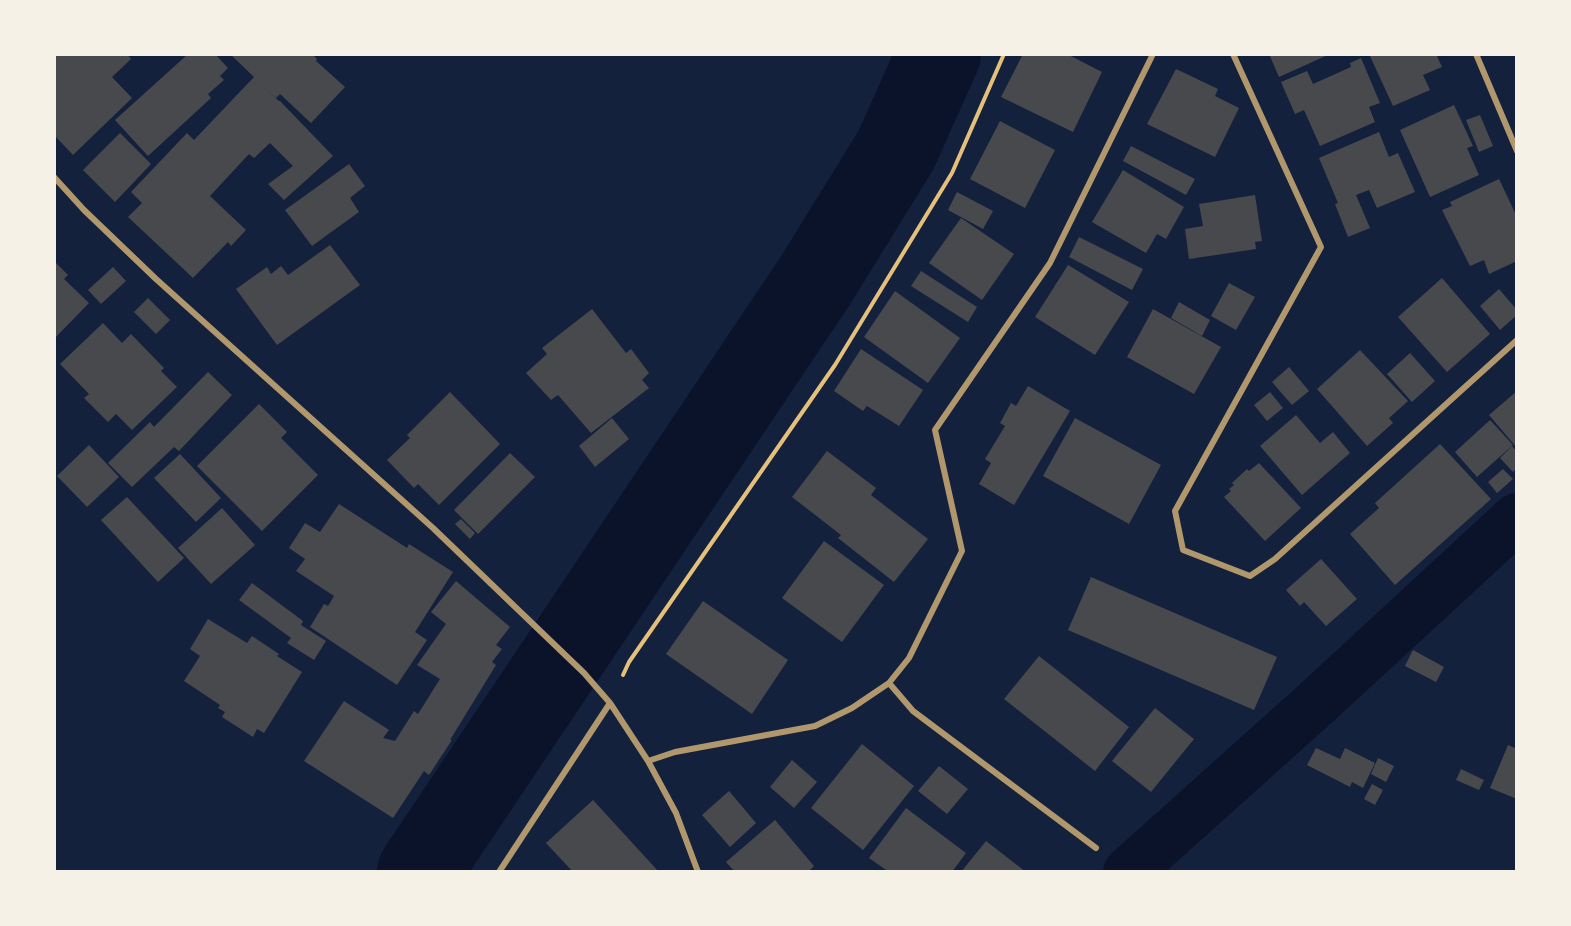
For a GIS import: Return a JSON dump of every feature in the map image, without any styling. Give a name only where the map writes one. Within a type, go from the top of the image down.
[{"type":"street","points":[[648,761],[675,752],[815,726],[852,708],[889,683],[909,658],[962,551],[935,430],[1050,263],[1153,54]]},
{"type":"street","points":[[1233,54],[1321,247],[1175,511],[1184,550],[1250,576],[1275,559],[1517,340]]},
{"type":"street","points":[[1476,54],[1517,151]]},
{"type":"street","points":[[54,177],[84,210],[156,279],[424,520],[584,673],[610,703],[648,761],[676,813],[698,872]]},
{"type":"street","points":[[889,683],[913,711],[1096,848]]},
{"type":"street","points":[[499,872],[610,703]]},
{"type":"path","points":[[610,703],[629,662],[836,365],[946,183],[1004,54]]},
{"type":"building","points":[[54,54],[127,54],[131,59],[112,77],[132,98],[73,155],[54,135]]},
{"type":"building","points":[[188,54],[215,54],[228,68],[220,76],[224,80],[208,94],[211,98],[148,156],[115,120]]},
{"type":"building","points":[[230,54],[312,54],[317,59],[316,61],[345,87],[311,123],[280,94],[276,98],[260,84],[279,101],[280,101],[333,156],[284,200],[268,184],[293,166],[270,143],[254,158],[249,154],[210,196],[246,230],[231,246],[228,242],[193,278],[128,217],[142,203],[131,192],[187,133],[194,140],[254,77]]},
{"type":"building","points":[[1023,54],[1067,54],[1102,72],[1073,132],[1001,97]]},
{"type":"building","points":[[1269,54],[1330,54],[1279,77]]},
{"type":"building","points":[[1369,54],[1436,54],[1442,67],[1423,75],[1430,90],[1393,106]]},
{"type":"building","points":[[1361,58],[1380,103],[1369,107],[1375,122],[1320,146],[1304,110],[1295,114],[1281,82],[1307,71],[1313,84],[1351,67],[1350,63]]},
{"type":"building","points":[[1176,69],[1218,89],[1215,96],[1239,108],[1215,157],[1147,124]]},
{"type":"building","points":[[1454,105],[1473,146],[1467,148],[1479,175],[1430,197],[1400,130]]},
{"type":"building","points":[[1480,115],[1493,146],[1479,152],[1466,120]]},
{"type":"building","points":[[1000,121],[1055,150],[1025,208],[970,179]]},
{"type":"building","points":[[1379,132],[1389,157],[1398,153],[1415,192],[1377,208],[1369,190],[1356,195],[1370,228],[1348,237],[1335,204],[1338,203],[1319,158]]},
{"type":"building","points":[[120,133],[151,164],[115,202],[83,170]]},
{"type":"building","points":[[1131,146],[1195,179],[1186,195],[1123,161]]},
{"type":"building","points":[[349,164],[365,186],[350,198],[359,212],[312,246],[285,210]]},
{"type":"building","points":[[1123,170],[1184,207],[1166,239],[1157,234],[1146,253],[1092,222]]},
{"type":"building","points":[[1499,179],[1517,217],[1517,261],[1489,274],[1484,260],[1470,266],[1442,210],[1452,206],[1450,202]]},
{"type":"building","points":[[957,192],[993,211],[983,229],[948,210]]},
{"type":"building","points":[[1255,195],[1262,241],[1255,242],[1256,249],[1189,259],[1185,229],[1203,226],[1199,204]]},
{"type":"building","points":[[961,218],[1014,254],[982,300],[929,263]]},
{"type":"building","points":[[1079,237],[1143,269],[1132,290],[1069,257]]},
{"type":"building","points":[[330,245],[360,285],[277,345],[236,289],[267,267],[271,274],[281,266],[288,275]]},
{"type":"building","points":[[54,261],[68,275],[64,279],[89,303],[54,339]]},
{"type":"building","points":[[1068,265],[1129,302],[1095,355],[1035,317]]},
{"type":"building","points":[[113,267],[126,281],[101,304],[88,290]]},
{"type":"building","points":[[921,271],[977,307],[968,322],[911,286]]},
{"type":"building","points":[[1442,278],[1490,334],[1447,372],[1398,317]]},
{"type":"building","points":[[1229,283],[1255,297],[1236,330],[1211,316]]},
{"type":"building","points":[[1499,289],[1517,310],[1517,315],[1500,330],[1480,306]]},
{"type":"building","points":[[895,291],[960,338],[928,383],[864,337]]},
{"type":"building","points":[[148,298],[170,320],[156,334],[134,312]]},
{"type":"building","points":[[1179,302],[1210,320],[1202,336],[1171,318]]},
{"type":"building","points":[[592,309],[626,353],[631,349],[649,373],[642,380],[649,388],[591,433],[558,395],[551,400],[526,373],[547,354],[542,348]]},
{"type":"building","points":[[1153,309],[1221,347],[1194,394],[1127,357]]},
{"type":"building","points":[[103,323],[122,343],[131,334],[164,368],[161,371],[177,387],[132,430],[116,414],[108,422],[84,398],[89,394],[60,364]]},
{"type":"building","points":[[861,349],[923,390],[899,426],[867,406],[863,411],[834,391]]},
{"type":"building","points":[[1360,350],[1408,401],[1389,418],[1393,423],[1367,446],[1317,389]]},
{"type":"building","points":[[1410,353],[1435,381],[1412,402],[1387,374]]},
{"type":"building","points":[[1289,367],[1309,391],[1292,405],[1272,382]]},
{"type":"building","points":[[208,372],[232,395],[179,451],[174,447],[132,487],[108,463],[150,422],[154,427]]},
{"type":"building","points":[[1028,386],[1070,411],[1014,505],[979,484],[991,463],[985,459],[1005,426],[1000,423],[1011,403],[1016,406]]},
{"type":"building","points":[[1517,391],[1517,448],[1489,415]]},
{"type":"building","points":[[450,392],[500,444],[439,505],[418,484],[414,488],[387,460],[410,438],[407,435]]},
{"type":"building","points":[[1270,392],[1283,408],[1267,421],[1254,405]]},
{"type":"building","points":[[259,404],[287,432],[281,438],[318,475],[262,531],[197,466]]},
{"type":"building","points":[[1296,415],[1320,443],[1333,432],[1350,453],[1302,495],[1260,446]]},
{"type":"building","points":[[612,418],[629,439],[595,467],[579,446]]},
{"type":"building","points":[[1075,418],[1161,465],[1129,524],[1043,476]]},
{"type":"building","points":[[1490,420],[1513,445],[1477,477],[1455,452]]},
{"type":"building","points":[[1440,444],[1491,499],[1395,585],[1350,534],[1379,508],[1375,503]]},
{"type":"building","points":[[89,445],[119,477],[87,507],[57,476]]},
{"type":"building","points":[[1512,446],[1517,452],[1517,468],[1513,472],[1500,458]]},
{"type":"building","points":[[827,451],[876,488],[871,495],[928,539],[894,582],[838,538],[841,535],[792,497]]},
{"type":"building","points":[[510,453],[535,477],[478,534],[454,510]]},
{"type":"building","points":[[180,454],[221,498],[196,522],[154,478]]},
{"type":"building","points":[[1259,463],[1301,508],[1265,541],[1224,497],[1231,491],[1229,489],[1234,485],[1232,483],[1247,469],[1249,471]]},
{"type":"building","points":[[1503,469],[1513,479],[1497,493],[1488,482]]},
{"type":"building","points":[[127,497],[184,558],[158,582],[101,520]]},
{"type":"building","points":[[339,504],[407,548],[409,544],[453,572],[415,632],[427,640],[397,685],[310,627],[324,604],[328,606],[334,596],[296,571],[305,559],[289,548],[305,523],[320,532]]},
{"type":"building","points":[[222,508],[255,545],[211,584],[178,548]]},
{"type":"building","points":[[461,519],[475,533],[470,539],[455,524]]},
{"type":"building","points":[[824,541],[884,585],[842,642],[782,598]]},
{"type":"building","points":[[1321,559],[1357,599],[1326,626],[1304,602],[1300,606],[1286,590]]},
{"type":"building","points":[[1091,577],[1277,657],[1254,710],[1068,630]]},
{"type":"building","points":[[456,581],[510,627],[496,645],[502,649],[492,662],[496,665],[450,740],[452,740],[429,775],[424,771],[393,818],[304,761],[344,701],[389,730],[383,738],[395,741],[414,711],[418,714],[440,679],[417,665],[446,624],[431,612]]},
{"type":"building","points":[[252,583],[303,621],[301,625],[326,641],[314,660],[287,643],[291,638],[239,600]]},
{"type":"building","points":[[703,601],[788,660],[752,714],[666,654]]},
{"type":"building","points":[[208,619],[247,643],[252,636],[302,672],[264,733],[257,729],[253,737],[222,717],[225,712],[218,708],[220,705],[184,681],[200,656],[190,649]]},
{"type":"building","points":[[1413,650],[1444,667],[1436,682],[1405,666]]},
{"type":"building","points":[[1039,656],[1129,727],[1095,771],[1004,699]]},
{"type":"building","points":[[1155,708],[1194,739],[1151,792],[1112,761]]},
{"type":"building","points":[[862,744],[914,786],[863,850],[811,808]]},
{"type":"building","points":[[1508,745],[1517,749],[1517,799],[1490,788]]},
{"type":"building","points":[[1316,748],[1340,759],[1345,748],[1375,763],[1363,788],[1352,782],[1350,787],[1307,765]]},
{"type":"building","points":[[1378,758],[1394,766],[1386,782],[1371,774]]},
{"type":"building","points":[[792,760],[817,782],[794,808],[770,787]]},
{"type":"building","points":[[939,766],[968,789],[947,814],[918,791]]},
{"type":"building","points":[[1461,769],[1484,780],[1479,790],[1456,780]]},
{"type":"building","points":[[1372,784],[1383,790],[1375,805],[1364,799]]},
{"type":"building","points":[[729,791],[756,823],[730,847],[702,815]]},
{"type":"building","points":[[593,800],[659,872],[573,872],[546,843]]},
{"type":"building","points":[[906,808],[966,853],[952,872],[889,872],[869,858]]},
{"type":"building","points":[[775,820],[814,866],[808,872],[735,872],[726,862]]},
{"type":"building","points":[[986,841],[1026,872],[961,872]]},
{"type":"waterway","points":[[419,872],[817,278],[896,150],[939,54]]},
{"type":"waterway","points":[[1128,872],[1312,707],[1517,518]]}]
